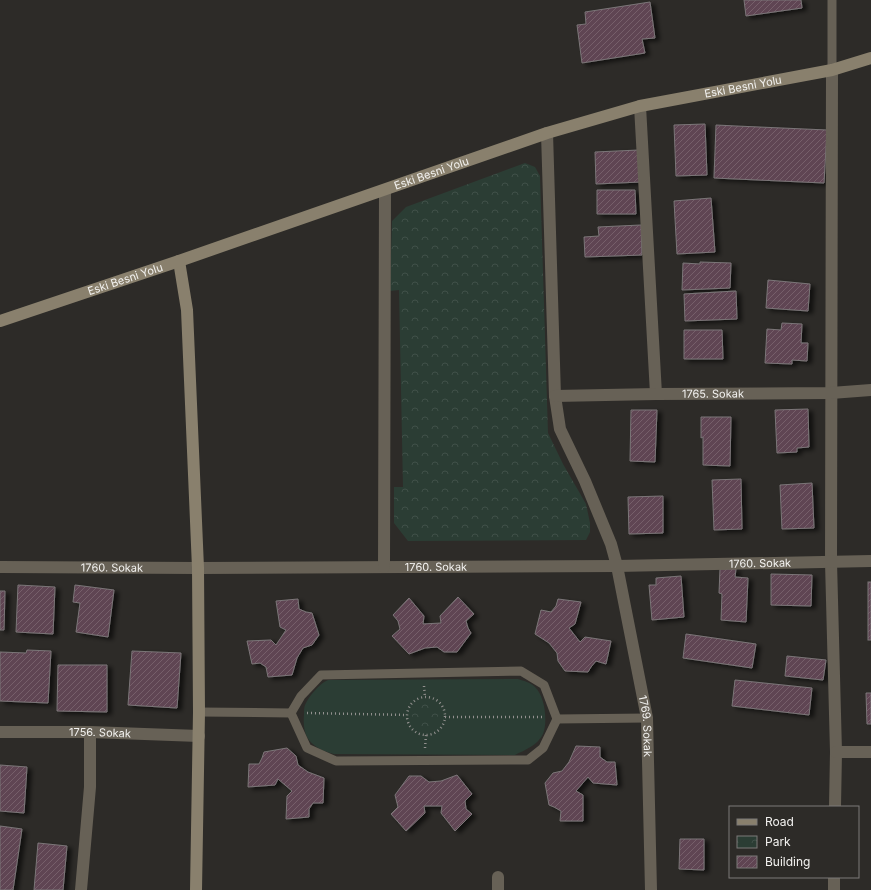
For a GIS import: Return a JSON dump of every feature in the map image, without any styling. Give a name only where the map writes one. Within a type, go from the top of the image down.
[{"type":"main road","name":"Eski Besni Yolu","points":[[0,321],[179,261],[547,133],[640,106],[832,70],[871,58]]},
{"type":"main road","points":[[179,261],[187,310],[198,568],[200,712],[196,890]]},
{"type":"street","points":[[832,70],[831,562],[836,752],[835,806]]},
{"type":"street","points":[[640,106],[656,394]]},
{"type":"street","name":"1769. Sokak","points":[[547,133],[555,396],[560,429],[585,480],[611,544],[617,566],[647,718],[651,890]]},
{"type":"street","points":[[384,190],[384,567]]},
{"type":"street","name":"1765. Sokak","points":[[555,396],[831,393],[871,390]]},
{"type":"street","name":"1760. Sokak","points":[[0,567],[198,568],[617,566],[871,561]]},
{"type":"street","name":"1756. Sokak","points":[[0,732],[90,732],[199,736]]},
{"type":"street","points":[[81,890],[90,786],[90,732]]},
{"type":"street","points":[[836,752],[871,752]]},
{"type":"street","points":[[498,877],[498,890]]},
{"type":"street","points":[[834,878],[834,890]]},
{"type":"lane","points":[[832,0],[832,70]]},
{"type":"lane","points":[[520,672],[544,685],[557,719],[543,748],[528,760],[336,761],[307,748],[290,713],[300,696],[320,675],[520,672]]},
{"type":"lane","points":[[200,712],[290,713]]},
{"type":"lane","points":[[557,719],[647,718]]},
{"type":"path","points":[[427,697],[439,702],[443,707],[445,717],[442,726],[438,731],[426,736],[414,732],[410,727],[407,715],[408,709],[415,700],[427,697]]},
{"type":"path","points":[[290,713],[407,715]]},
{"type":"path","points":[[445,717],[535,716],[557,719]]},
{"type":"green space","points":[[525,163],[535,167],[540,176],[548,433],[563,464],[586,504],[590,523],[590,532],[586,540],[408,541],[394,523],[394,487],[403,487],[399,290],[390,291],[392,221],[406,207]]},
{"type":"green space","points":[[518,679],[531,684],[541,696],[545,709],[545,729],[538,741],[531,747],[515,755],[334,754],[321,750],[314,745],[306,735],[304,727],[305,705],[321,684],[328,680]]},
{"type":"green space","points":[[425,702],[434,706],[438,715],[434,724],[425,728],[416,724],[412,715],[416,706]]},
{"type":"building","points":[[744,0],[801,0],[802,8],[746,16]]},
{"type":"building","points":[[650,2],[655,38],[642,39],[645,53],[582,63],[577,25],[586,24],[585,12]]},
{"type":"building","points":[[705,124],[707,175],[676,176],[674,125]]},
{"type":"building","points":[[716,125],[827,130],[824,183],[714,178]]},
{"type":"building","points":[[639,150],[641,182],[596,184],[595,152]]},
{"type":"building","points":[[597,190],[635,190],[636,214],[597,214]]},
{"type":"building","points":[[711,198],[715,252],[677,254],[674,201]]},
{"type":"building","points":[[641,225],[642,255],[585,257],[584,237],[599,236],[598,227]]},
{"type":"building","points":[[700,262],[731,263],[730,288],[682,290],[683,263],[700,264]]},
{"type":"building","points":[[768,280],[810,284],[808,311],[766,308]]},
{"type":"building","points":[[736,291],[737,319],[685,321],[684,294]]},
{"type":"building","points":[[782,323],[802,324],[801,343],[808,343],[807,361],[792,360],[792,364],[765,363],[767,329],[781,330]]},
{"type":"building","points":[[684,330],[722,330],[723,359],[684,359]]},
{"type":"building","points":[[808,409],[809,447],[797,448],[797,452],[777,453],[775,410]]},
{"type":"building","points":[[631,410],[657,410],[655,462],[630,461]]},
{"type":"building","points":[[701,417],[731,417],[730,466],[703,465]]},
{"type":"building","points":[[741,479],[742,529],[714,530],[712,480]]},
{"type":"building","points":[[812,483],[814,528],[782,529],[780,485]]},
{"type":"building","points":[[663,496],[663,533],[629,534],[628,497]]},
{"type":"building","points":[[720,569],[736,569],[735,577],[748,578],[746,622],[721,620],[722,594],[719,593]]},
{"type":"building","points":[[771,574],[812,575],[811,606],[771,605]]},
{"type":"building","points":[[681,576],[684,617],[652,620],[649,585],[656,585],[656,578]]},
{"type":"building","points":[[868,582],[871,582],[871,640],[868,640]]},
{"type":"building","points":[[18,585],[55,587],[53,634],[16,632]]},
{"type":"building","points":[[75,585],[114,590],[108,637],[76,632],[80,603],[73,602]]},
{"type":"building","points":[[0,591],[5,591],[4,630],[0,630]]},
{"type":"building","points":[[458,597],[474,614],[466,621],[471,633],[457,652],[444,652],[437,647],[425,648],[409,654],[392,636],[400,629],[398,621],[393,615],[409,598],[424,616],[423,624],[441,623],[440,616]]},
{"type":"building","points":[[298,599],[299,609],[312,613],[319,635],[312,645],[303,648],[297,658],[292,675],[268,677],[266,667],[260,663],[252,664],[247,641],[271,640],[276,645],[286,630],[280,627],[276,601]]},
{"type":"building","points":[[558,599],[581,602],[575,624],[569,628],[580,642],[585,637],[611,641],[606,664],[596,661],[588,672],[565,671],[558,661],[557,653],[549,643],[535,634],[541,610],[551,612],[556,606]]},
{"type":"building","points":[[686,634],[756,644],[752,668],[683,658]]},
{"type":"building","points":[[27,650],[51,651],[48,703],[0,701],[0,652],[26,653]]},
{"type":"building","points":[[132,651],[181,653],[177,708],[128,705]]},
{"type":"building","points":[[787,656],[826,660],[823,680],[785,676]]},
{"type":"building","points":[[58,665],[107,665],[107,712],[57,711]]},
{"type":"building","points":[[735,680],[812,688],[809,715],[732,706]]},
{"type":"building","points":[[866,693],[871,693],[871,724],[867,724]]},
{"type":"building","points":[[576,746],[600,747],[600,757],[607,762],[615,762],[617,785],[593,783],[588,777],[576,791],[583,795],[583,821],[560,821],[561,811],[549,805],[545,783],[553,773],[562,771],[569,762]]},
{"type":"building","points":[[287,748],[296,756],[298,765],[308,772],[324,778],[323,803],[313,803],[309,809],[309,817],[286,819],[287,796],[292,791],[278,779],[275,785],[248,787],[249,764],[259,764],[264,752]]},
{"type":"building","points":[[0,765],[27,767],[24,813],[0,811]]},
{"type":"building","points":[[457,775],[472,794],[465,801],[466,809],[472,814],[455,831],[441,813],[442,806],[424,806],[425,813],[406,831],[391,814],[398,807],[395,795],[409,776],[421,776],[429,782],[441,781]]},
{"type":"building","points":[[0,826],[22,829],[13,890],[0,890]]},
{"type":"building","points":[[680,839],[704,839],[704,870],[679,869]]},
{"type":"building","points":[[38,843],[67,846],[63,890],[34,890]]}]
